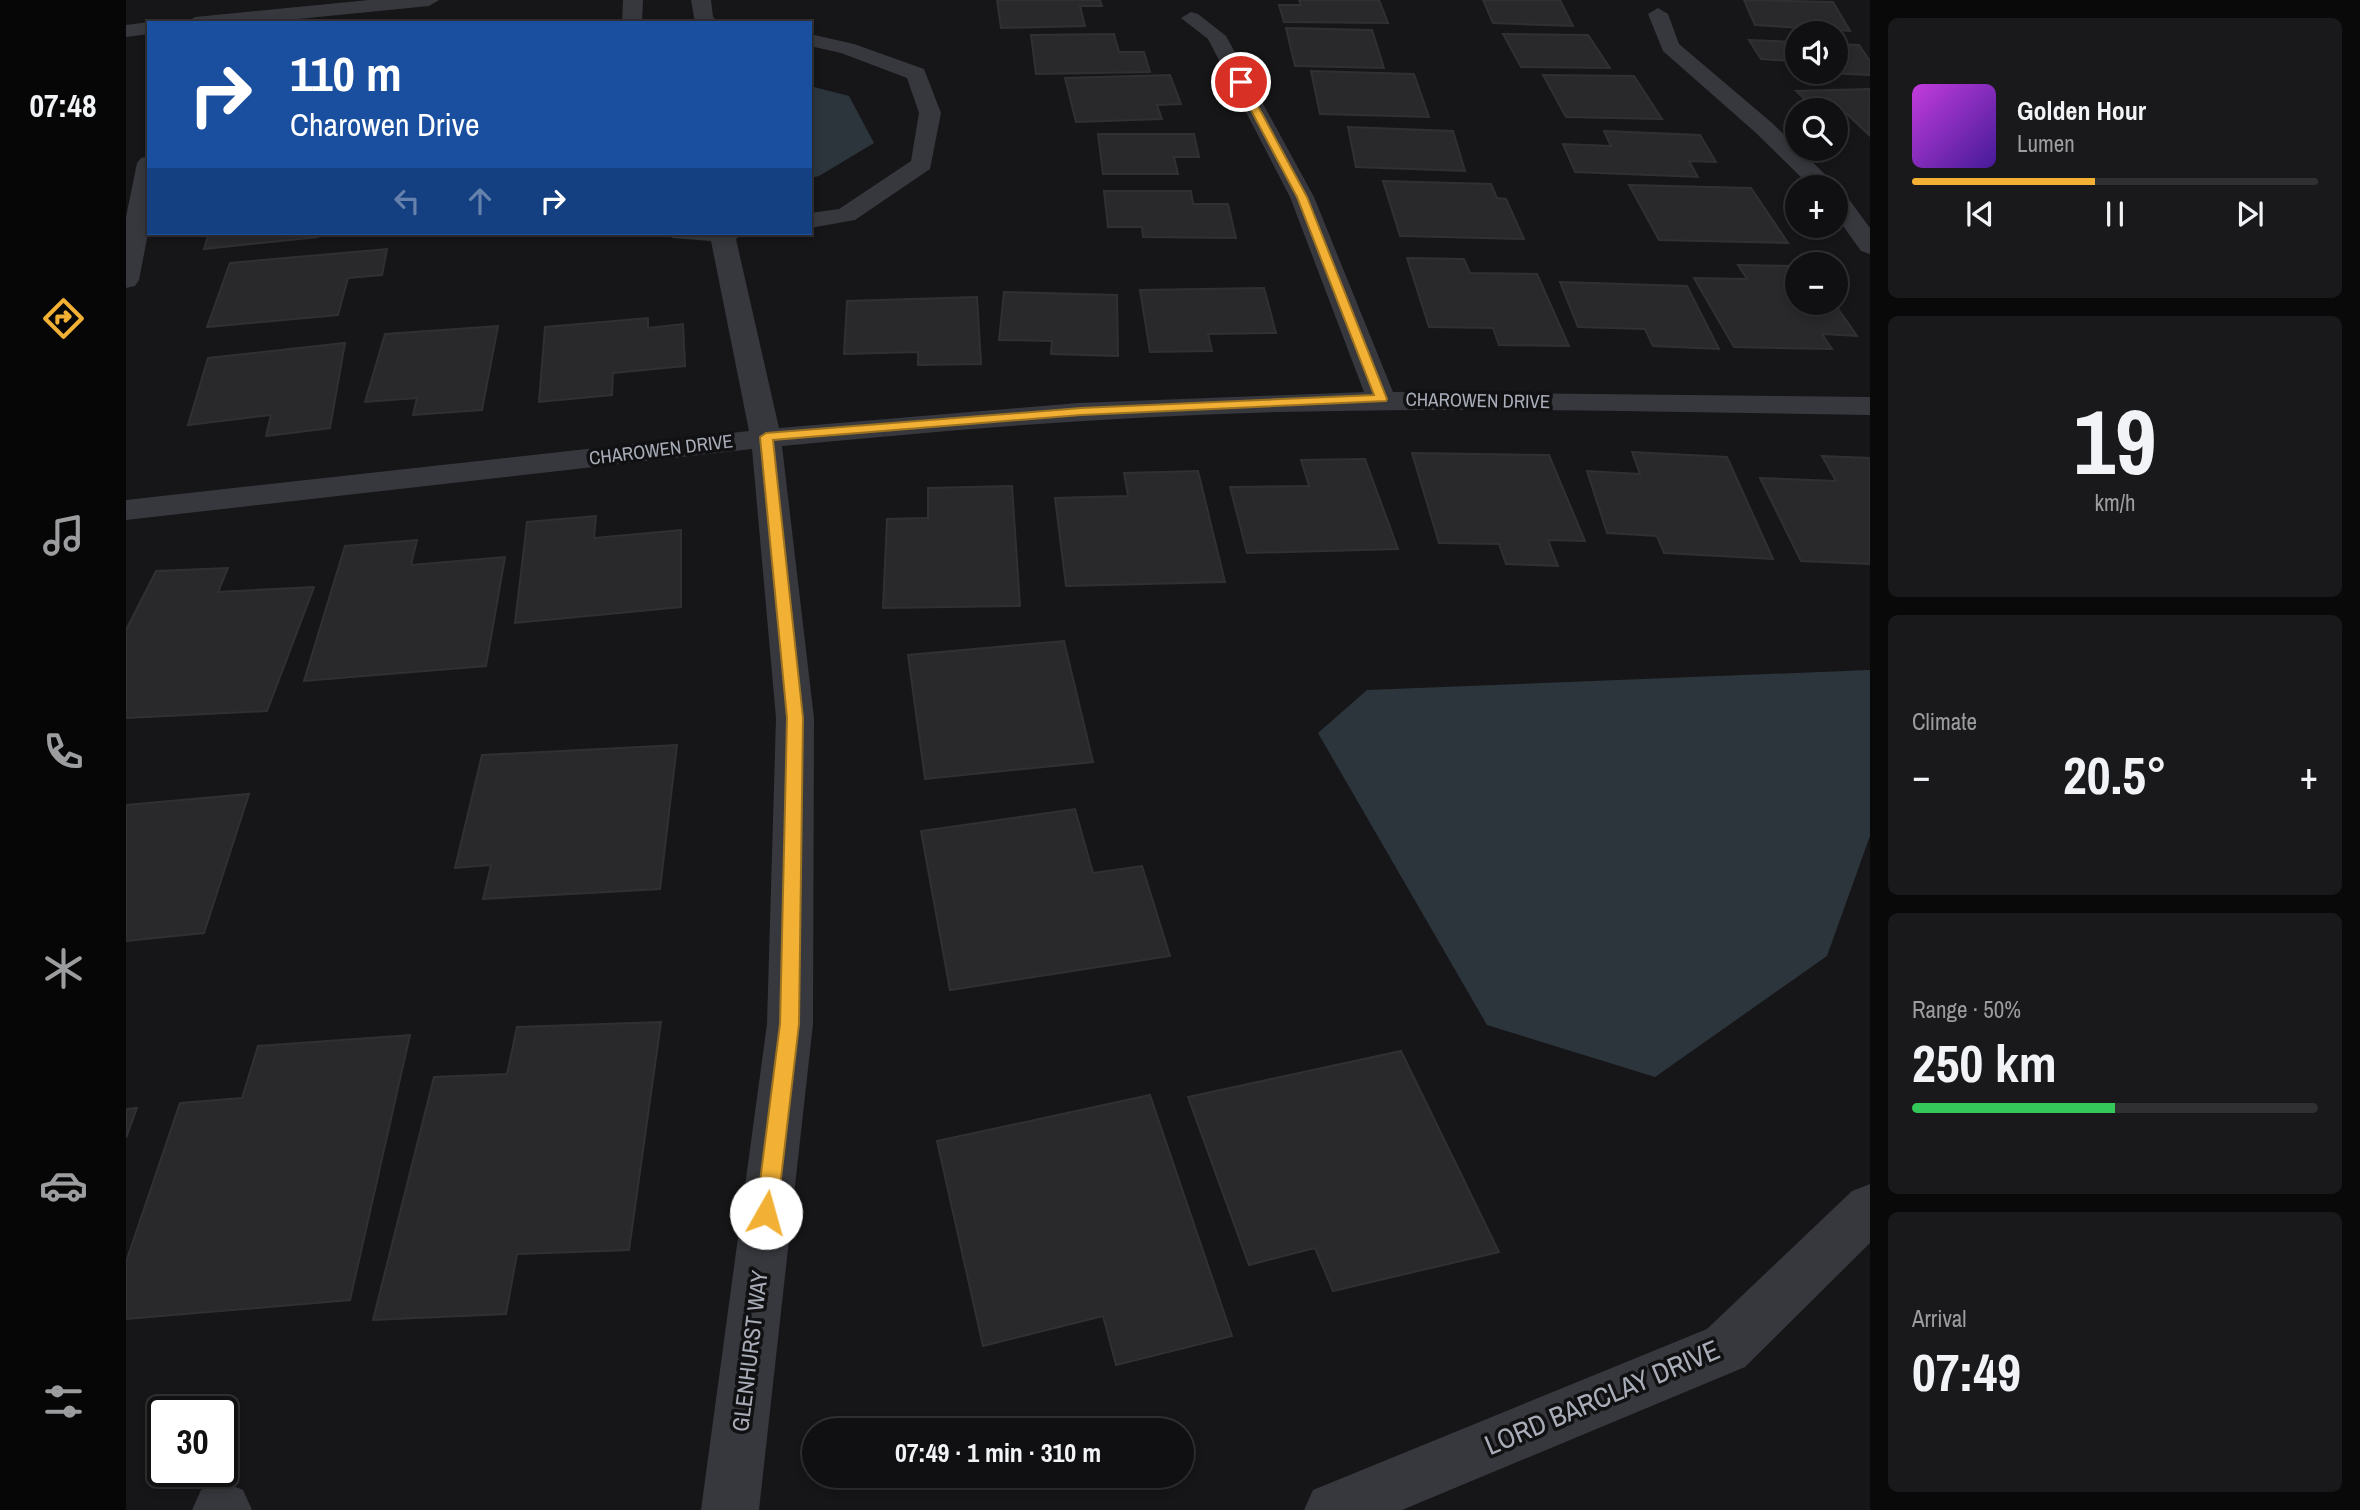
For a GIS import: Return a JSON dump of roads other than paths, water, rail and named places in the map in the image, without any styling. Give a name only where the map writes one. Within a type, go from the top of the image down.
[{"type":"street","points":[[215,21],[429,0]]},
{"type":"street","points":[[632,21],[633,0]]},
{"type":"street","points":[[701,0],[705,21]]},
{"type":"street","points":[[1658,15],[1671,47],[1764,128],[1812,175]]},
{"type":"street","points":[[1191,18],[1216,36],[1302,197],[1381,399]]},
{"type":"street","points":[[126,31],[147,28]]},
{"type":"street","points":[[812,40],[847,48],[916,74],[930,113],[922,164],[846,215],[812,221]]},
{"type":"street","points":[[126,280],[147,173]]},
{"type":"street","points":[[1848,216],[1870,246]]},
{"type":"street","name":"GLENHURST WAY","points":[[726,235],[766,437],[795,718],[790,1024],[730,1510]]},
{"type":"street","name":"CHAROWEN DRIVE","points":[[126,510],[766,437],[1081,411],[1381,399],[1870,406]]},
{"type":"street","name":"LORD BARCLAY DRIVE","points":[[1333,1510],[1726,1348],[1870,1208]]}]
